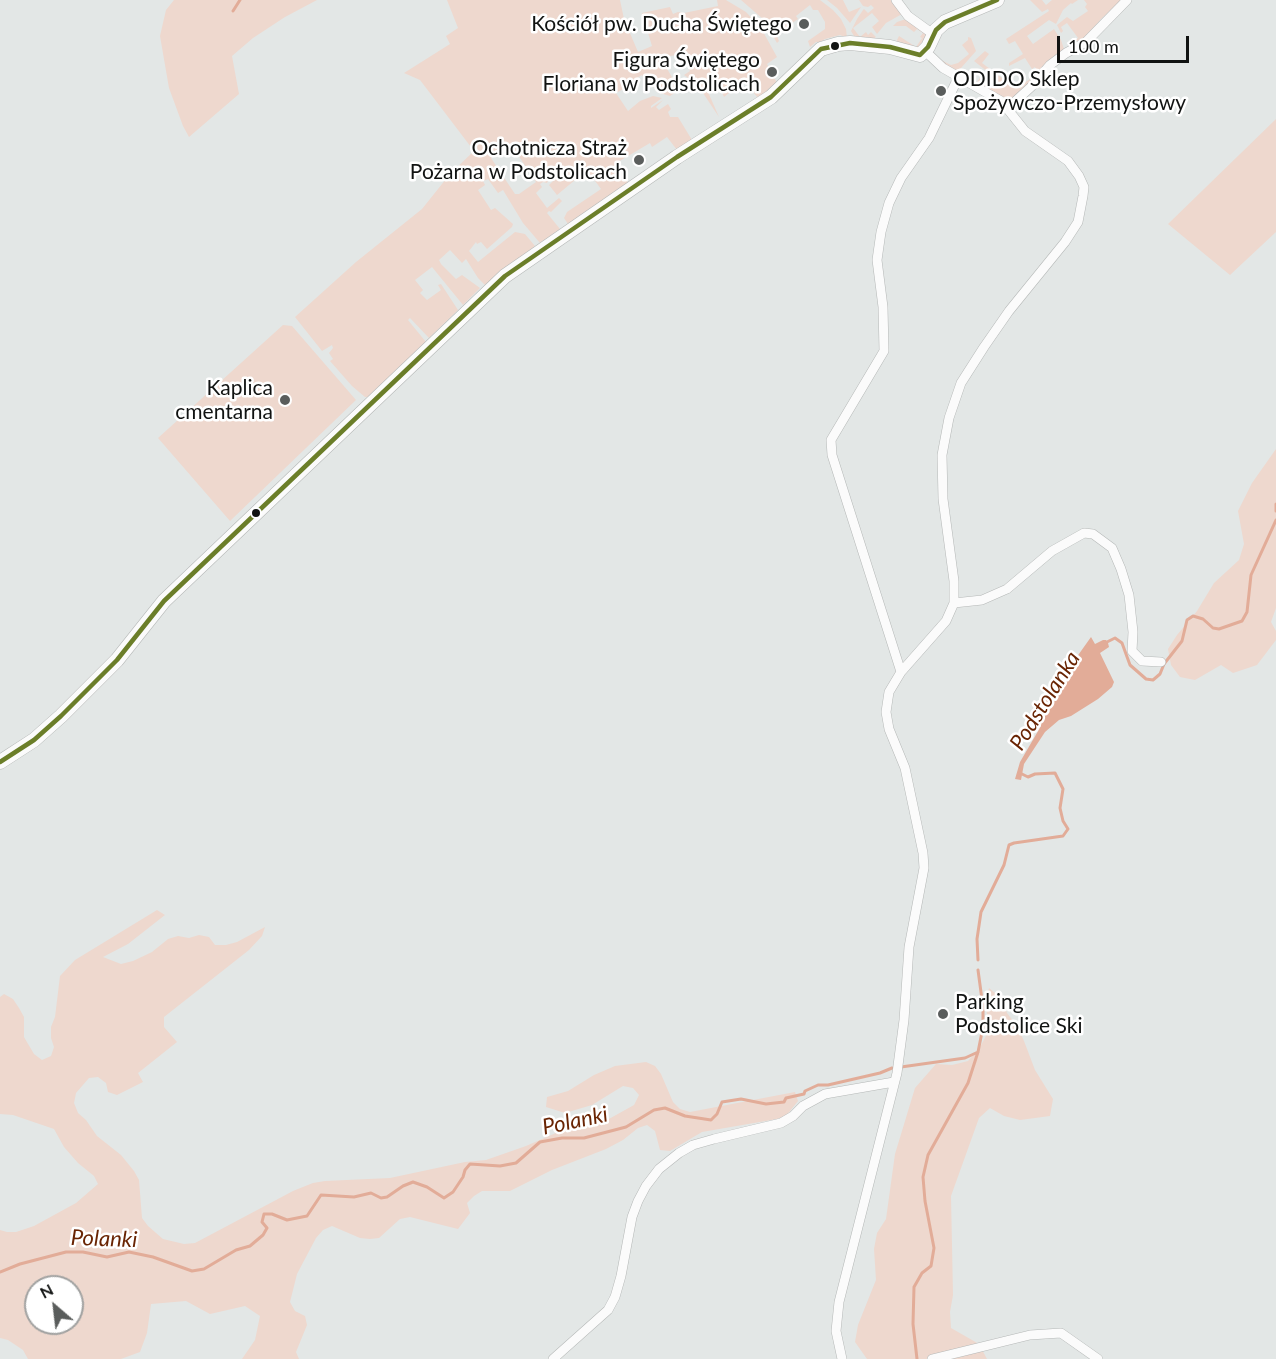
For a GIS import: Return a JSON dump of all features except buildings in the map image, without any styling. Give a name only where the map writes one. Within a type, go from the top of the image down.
[{"type":"street","points":[[896,0],[908,15],[933,34]]},
{"type":"street","points":[[0,762],[34,740],[61,716],[117,660],[164,601],[505,276],[677,156],[771,97],[821,49],[837,44],[850,44],[890,47],[918,55],[925,51],[933,34],[945,22],[997,0]]},
{"type":"street","points":[[1008,108],[1050,65],[1086,42],[1127,0]]},
{"type":"street","points":[[842,1359],[836,1331],[838,1302],[894,1082],[904,1020],[909,947],[924,868],[923,853],[904,768],[889,729],[886,712],[890,692],[901,672],[946,621],[954,603],[954,581],[943,500],[942,455],[949,418],[961,383],[984,347],[1078,222],[1084,187],[1068,161],[1025,131],[1001,101],[943,68],[925,51]]},
{"type":"street","points":[[901,672],[832,455],[831,440],[884,351],[883,307],[877,260],[881,232],[889,203],[901,178],[929,138],[959,76]]},
{"type":"street","points":[[954,603],[982,600],[1007,589],[1052,551],[1084,533],[1093,534],[1112,548],[1121,569],[1129,595],[1133,632],[1132,651],[1142,661],[1161,662]]},
{"type":"street","points":[[553,1359],[608,1310],[621,1276],[632,1217],[646,1186],[659,1169],[693,1145],[781,1123],[803,1106],[825,1094],[894,1082]]},
{"type":"street","points":[[932,1359],[1030,1335],[1060,1333],[1098,1359]]},
{"type":"shaded area","points":[[174,0],[317,0],[253,38],[232,56],[239,94],[189,137],[169,88],[160,36],[166,10]]},
{"type":"shaded area","points":[[447,0],[620,0],[624,19],[638,52],[652,46],[642,13],[670,7],[673,14],[684,13],[718,6],[717,0],[726,0],[746,12],[761,28],[777,57],[767,64],[777,83],[758,98],[744,81],[724,97],[719,86],[708,92],[719,117],[697,84],[684,75],[690,71],[681,55],[682,51],[678,52],[678,55],[669,56],[661,63],[665,65],[673,79],[680,75],[680,89],[670,96],[657,92],[647,76],[644,78],[642,75],[635,79],[636,82],[616,93],[628,111],[640,101],[653,96],[662,98],[651,108],[663,100],[656,107],[659,110],[668,104],[671,109],[668,112],[670,117],[678,117],[692,140],[677,150],[667,137],[652,147],[650,143],[618,162],[628,183],[568,224],[564,218],[567,212],[601,189],[587,170],[557,195],[549,185],[555,179],[550,176],[547,183],[540,184],[542,187],[536,193],[547,208],[559,198],[562,201],[547,213],[560,229],[540,243],[523,223],[503,190],[498,193],[488,179],[483,181],[485,185],[478,190],[491,210],[495,208],[513,224],[487,249],[481,242],[477,244],[476,242],[469,251],[478,262],[515,232],[525,234],[535,246],[485,285],[466,259],[462,263],[450,250],[439,260],[441,264],[456,279],[462,275],[480,288],[463,305],[432,267],[415,280],[423,290],[420,293],[427,300],[441,290],[438,285],[441,284],[458,310],[429,338],[410,318],[408,320],[426,342],[368,397],[365,397],[330,361],[333,359],[329,353],[333,348],[332,345],[322,351],[295,317],[356,262],[422,209],[450,174],[474,151],[420,80],[404,73],[450,44],[446,36],[458,28]],"holes":[[[512,146],[536,182],[519,194],[515,194],[491,158]]]},
{"type":"shaded area","points":[[741,0],[820,0],[841,19],[847,38],[840,35],[816,42],[810,47],[808,41],[825,29],[825,22],[818,10],[813,10],[810,5],[796,16],[798,19],[776,34],[779,41],[777,43],[763,19]]},
{"type":"shaded area","points":[[827,0],[843,0],[849,12],[861,7],[850,23]]},
{"type":"shaded area","points":[[859,0],[893,0],[902,14],[886,23],[877,34],[872,27],[879,21],[872,13],[853,28],[860,37],[866,32],[868,35],[871,32],[876,37],[872,40],[856,39],[851,31],[857,19],[864,9],[868,13],[874,8],[871,5],[863,6]]},
{"type":"shaded area","points":[[1030,0],[1042,0],[1046,5],[1052,0],[1078,0],[1063,10],[1056,24],[1049,20],[1027,36],[1033,44],[1054,29],[1064,49],[1012,100],[1003,99],[976,83],[981,77],[989,85],[995,82],[993,76],[974,61],[985,51],[989,54],[982,63],[1003,77],[1007,83],[1012,80],[1016,85],[1019,83],[1021,85],[1032,78],[1031,75],[1037,71],[1035,67],[1032,69],[1025,58],[1009,66],[1009,63],[1023,54],[1015,41],[1009,44],[1006,39],[1049,11],[1048,9],[1042,12]]},
{"type":"shaded area","points":[[1084,0],[1122,0],[1085,38],[1069,47],[1068,43],[1078,38],[1067,23],[1061,27],[1063,31],[1061,33],[1057,25],[1067,17],[1073,21],[1088,11]]},
{"type":"shaded area","points":[[906,19],[928,35],[916,50],[896,42],[899,36],[916,47],[922,38],[920,37],[923,33],[917,29],[914,32],[906,26],[893,26]]},
{"type":"shaded area","points":[[968,37],[971,38],[976,51],[961,68],[956,70],[946,66],[939,59],[951,65],[958,63],[969,54],[962,45]]},
{"type":"shaded area","points":[[1276,119],[1276,232],[1230,275],[1168,224]]},
{"type":"shaded area","points":[[283,325],[292,326],[356,400],[230,521],[158,438]]},
{"type":"shaded area","points":[[1276,449],[1276,608],[1271,622],[1276,631],[1276,640],[1257,665],[1233,673],[1221,665],[1195,680],[1180,677],[1171,665],[1168,649],[1197,611],[1214,583],[1239,560],[1244,544],[1238,511],[1252,483]]},
{"type":"shaded area","points":[[157,910],[165,915],[128,944],[103,957],[121,964],[133,961],[152,952],[168,939],[178,936],[189,938],[199,935],[209,937],[215,945],[226,945],[237,942],[265,927],[262,936],[249,950],[164,1017],[164,1027],[177,1042],[138,1073],[143,1082],[117,1095],[108,1092],[106,1083],[98,1077],[89,1078],[76,1093],[74,1103],[78,1113],[97,1136],[121,1155],[139,1180],[142,1218],[163,1239],[184,1244],[195,1243],[293,1191],[313,1183],[390,1178],[465,1162],[486,1160],[565,1129],[607,1120],[634,1105],[639,1095],[633,1088],[623,1086],[592,1105],[565,1113],[546,1107],[547,1097],[568,1091],[594,1075],[615,1066],[646,1062],[655,1066],[673,1102],[680,1109],[690,1112],[795,1092],[798,1101],[786,1116],[702,1132],[670,1151],[660,1150],[655,1131],[647,1125],[638,1128],[623,1140],[606,1149],[552,1170],[510,1191],[482,1191],[467,1203],[470,1213],[458,1229],[410,1217],[400,1219],[379,1238],[360,1238],[332,1226],[323,1230],[316,1238],[297,1274],[290,1302],[295,1311],[305,1316],[307,1325],[296,1352],[299,1359],[242,1359],[255,1340],[260,1316],[245,1306],[210,1314],[186,1301],[151,1304],[147,1333],[140,1352],[121,1359],[28,1359],[23,1350],[8,1340],[0,1338],[0,1230],[16,1232],[34,1226],[76,1203],[98,1184],[94,1176],[64,1147],[54,1129],[13,1115],[0,1114],[0,997],[4,994],[13,999],[19,1008],[24,1017],[24,1037],[34,1054],[42,1060],[51,1056],[54,1047],[51,1027],[55,1017],[60,976],[75,960]]},
{"type":"shaded area","points":[[989,988],[1001,998],[1007,1013],[1017,1026],[1035,1070],[1053,1099],[1050,1116],[1020,1120],[1004,1116],[990,1108],[979,1118],[951,1196],[953,1295],[950,1312],[951,1328],[979,1344],[987,1359],[867,1359],[855,1342],[858,1325],[876,1280],[874,1249],[877,1233],[886,1219],[895,1154],[915,1088],[936,1064],[952,1065],[968,1061],[979,1049],[987,1034],[988,1019],[985,1003]]},
{"type":"water","points":[[1091,637],[1095,644],[1103,640],[1108,643],[1109,647],[1100,653],[1114,682],[1112,687],[1071,716],[1059,720],[1045,732],[1024,764],[1021,780],[1015,779],[1020,762],[1041,726],[1038,702],[1069,668]]},
{"type":"waterway","points":[[233,11],[240,0]]},
{"type":"waterway","name":"Podstolanka","points":[[1276,504],[1276,511]]},
{"type":"waterway","name":"Podstolanka","points":[[1105,643],[1115,638],[1122,643],[1130,665],[1146,679],[1153,680],[1160,674],[1164,664],[1182,641],[1187,620],[1193,616],[1219,629],[1242,621],[1247,612],[1251,575],[1276,520]]},
{"type":"waterway","name":"Podstolanka","points":[[978,960],[977,939],[981,912],[1004,865],[1009,845],[1063,836],[1068,829],[1063,821],[1060,808],[1063,789],[1055,773],[1035,774],[1028,777],[1020,773]]},
{"type":"waterway","name":"Podstolanka","points":[[917,1359],[913,1324],[914,1287],[922,1273],[931,1266],[934,1248],[923,1177],[928,1155],[968,1083],[978,1052],[983,1027],[978,970]]},
{"type":"waterway","name":"Polanki","points":[[901,1067],[965,1058],[978,1052]]},
{"type":"waterway","name":"Polanki","points":[[0,1272],[20,1264],[66,1252],[83,1252],[107,1257],[129,1252],[153,1257],[192,1271],[204,1269],[236,1250],[250,1246],[263,1235],[267,1228],[262,1222],[264,1214],[272,1214],[287,1220],[307,1216],[321,1195],[354,1197],[371,1193],[381,1198],[413,1182],[427,1187],[444,1198],[453,1192],[470,1164],[500,1166],[516,1163],[540,1142],[562,1138],[584,1138],[626,1127],[654,1110],[665,1108],[685,1116],[711,1120],[717,1114],[722,1102],[741,1099],[766,1104],[784,1102],[786,1098],[804,1094],[805,1091],[818,1085],[828,1085],[892,1068]]},
{"type":"transit line","points":[[0,762],[34,740],[61,716],[117,660],[164,601],[505,276],[677,157],[771,97],[821,49],[850,43],[890,47],[920,55],[928,47],[936,30],[945,22],[997,0]]},
{"type":"place","name":"Kościół pw. Ducha Świętego","points":[[804,24]]},
{"type":"place","name":"Figura Świętego Floriana w Podstolicach","points":[[772,72]]},
{"type":"place","name":"ODIDO Sklep Spożywczo-Przemysłowy","points":[[941,91]]},
{"type":"place","name":"Ochotnicza Straż Pożarna w Podstolicach","points":[[639,160]]},
{"type":"place","name":"Kaplica cmentarna","points":[[285,400]]},
{"type":"place","name":"Parking Podstolice Ski","points":[[943,1014]]}]
